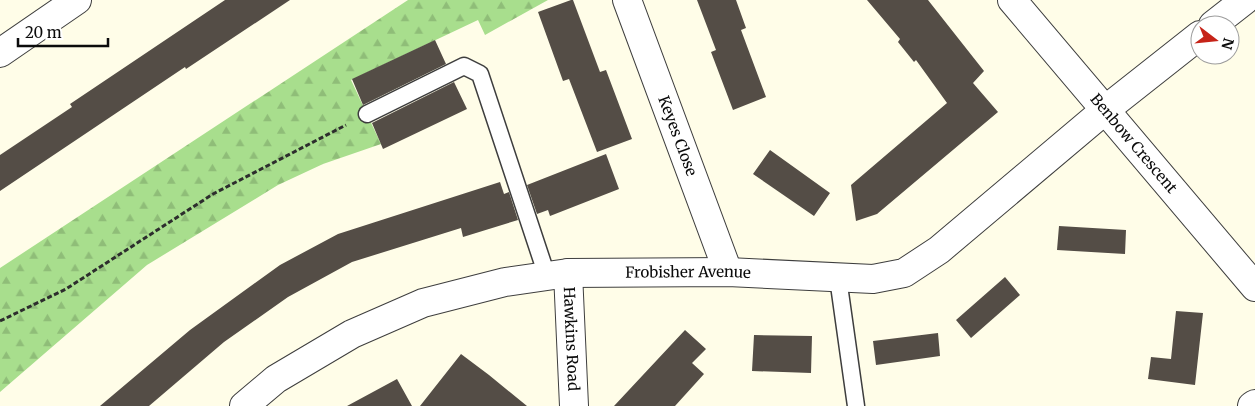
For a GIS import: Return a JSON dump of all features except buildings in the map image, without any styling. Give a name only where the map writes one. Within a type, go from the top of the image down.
[{"type":"street","points":[[0,53],[77,0]]},
{"type":"street","name":"Keyes Close","points":[[627,0],[728,272]]},
{"type":"street","name":"Benbow Crescent","points":[[1012,0],[1255,287]]},
{"type":"street","points":[[1226,15],[1245,0]]},
{"type":"street","name":"Frobisher Avenue","points":[[244,406],[276,379],[352,334],[423,303],[505,282],[558,275],[728,272],[873,279],[904,272],[940,250],[1105,110],[1190,43]]},
{"type":"street","name":"Hawkins Road","points":[[558,275],[574,406]]},
{"type":"lane","points":[[367,114],[464,66],[480,74],[558,275]]},
{"type":"lane","points":[[838,278],[856,406]]},
{"type":"path","points":[[0,321],[66,288],[212,194],[367,114]]},
{"type":"green space","points":[[408,0],[548,0],[485,35],[478,20],[351,80],[381,144],[323,164],[278,185],[147,265],[0,392],[0,268]]}]
